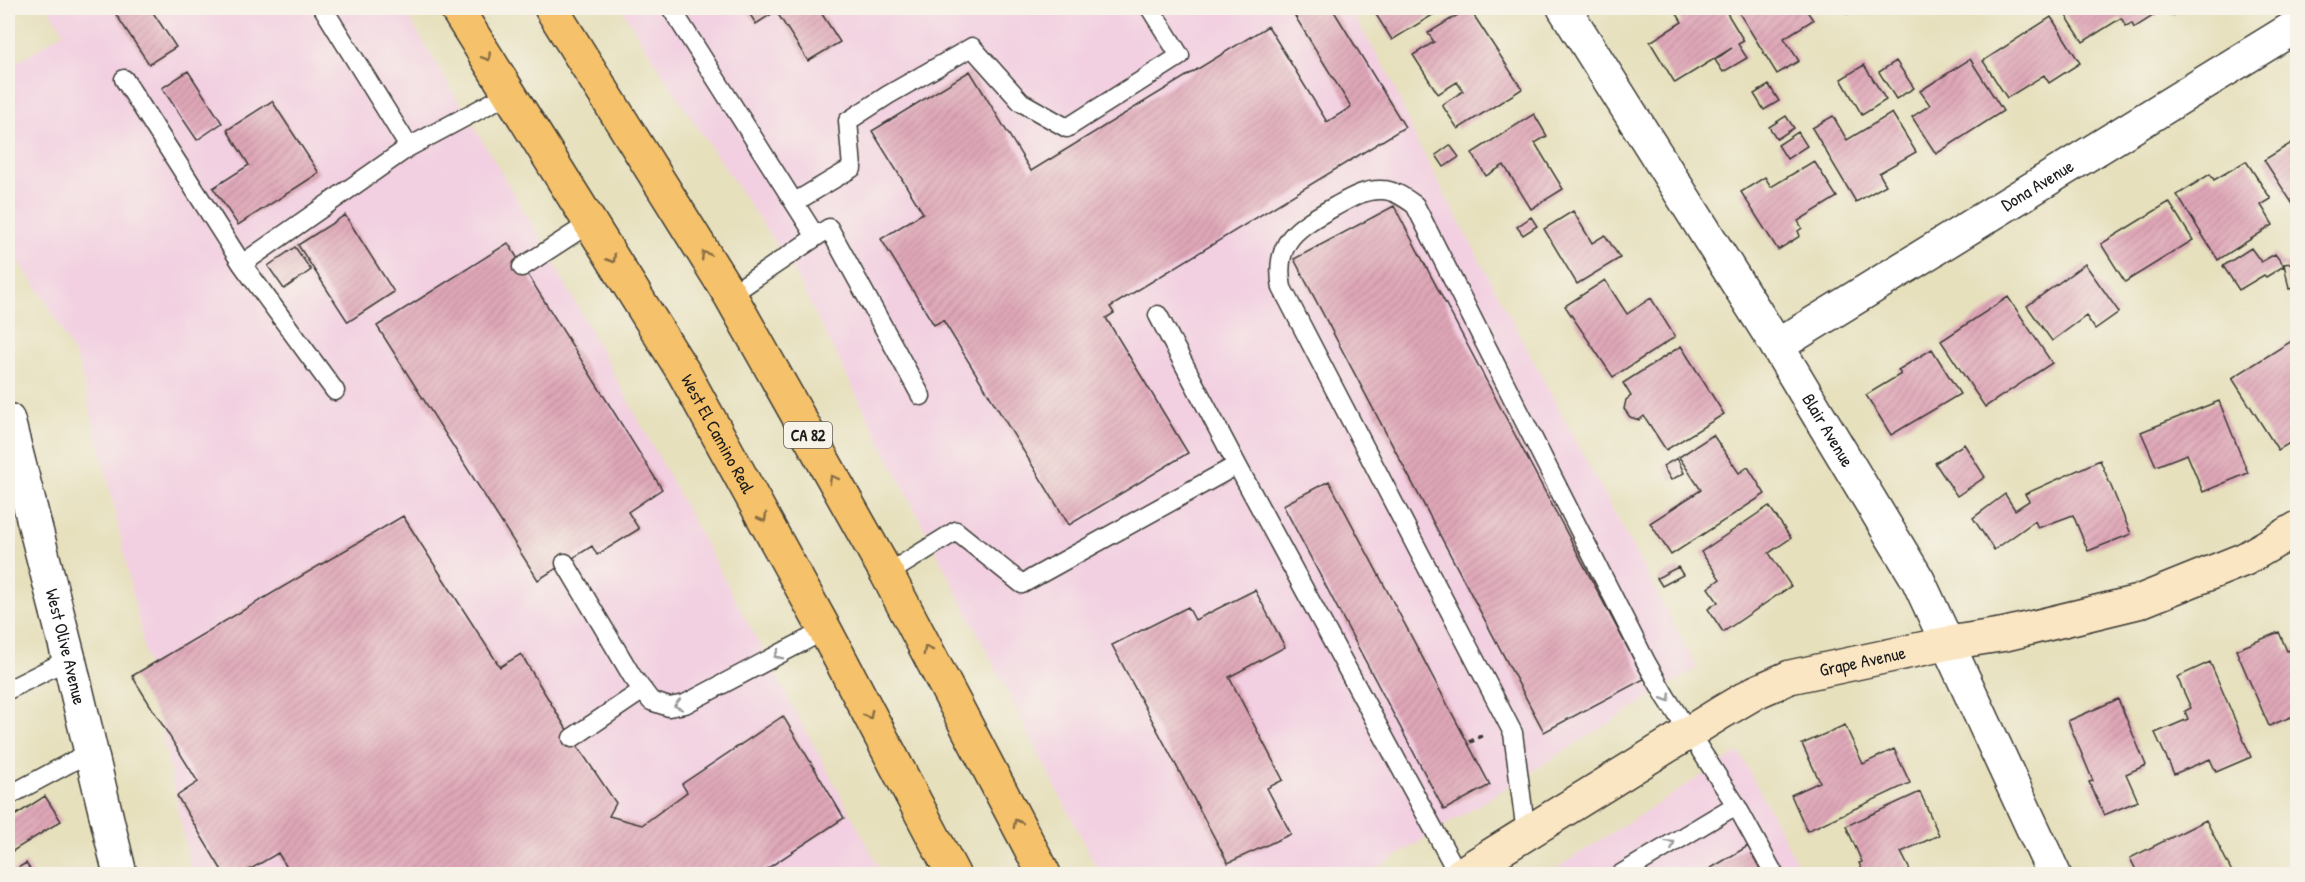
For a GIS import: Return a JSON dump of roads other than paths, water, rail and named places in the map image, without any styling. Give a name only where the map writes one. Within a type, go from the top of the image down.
[{"type":"main road","name":"West El Camino Real","points":[[456,8],[684,373],[825,630],[953,874]]},
{"type":"main road","name":"CA 82","points":[[551,8],[730,295],[887,574],[1044,874]]},
{"type":"street","name":"Blair Avenue","points":[[1564,8],[1777,345],[1918,580],[2054,874]]},
{"type":"street","name":"Dona Avenue","points":[[1777,345],[2298,25]]},
{"type":"street","name":"West Olive Avenue","points":[[8,420],[69,659],[120,874]]},
{"type":"street","name":"Grape Avenue","points":[[1459,874],[1756,692],[1790,677],[1949,643],[2006,634],[2138,602],[2246,559],[2298,528]]},
{"type":"lane","points":[[323,8],[409,147]]},
{"type":"lane","points":[[671,8],[816,237]]},
{"type":"lane","points":[[795,202],[852,168],[848,122],[888,95],[972,47],[1021,102],[1066,128],[1180,56],[1150,8]]},
{"type":"lane","points":[[124,79],[242,264],[335,392]]},
{"type":"lane","points":[[242,264],[409,147],[510,93]]},
{"type":"lane","points":[[1526,833],[1513,733],[1282,288],[1279,271],[1282,254],[1289,238],[1301,226],[1359,193],[1382,190],[1399,194],[1415,205],[1647,662],[1689,733],[1736,805],[1774,874]]},
{"type":"lane","points":[[522,267],[590,223]]},
{"type":"lane","points":[[730,295],[829,228],[921,396]]},
{"type":"lane","points":[[1158,315],[1459,874]]},
{"type":"lane","points":[[887,574],[956,531],[1022,584],[1237,465]]},
{"type":"lane","points":[[566,563],[643,690],[651,701],[669,707],[685,704],[825,630]]},
{"type":"lane","points":[[8,690],[69,659]]},
{"type":"lane","points":[[572,738],[643,690]]},
{"type":"lane","points":[[8,796],[90,752]]},
{"type":"lane","points":[[1622,874],[1736,805]]}]
